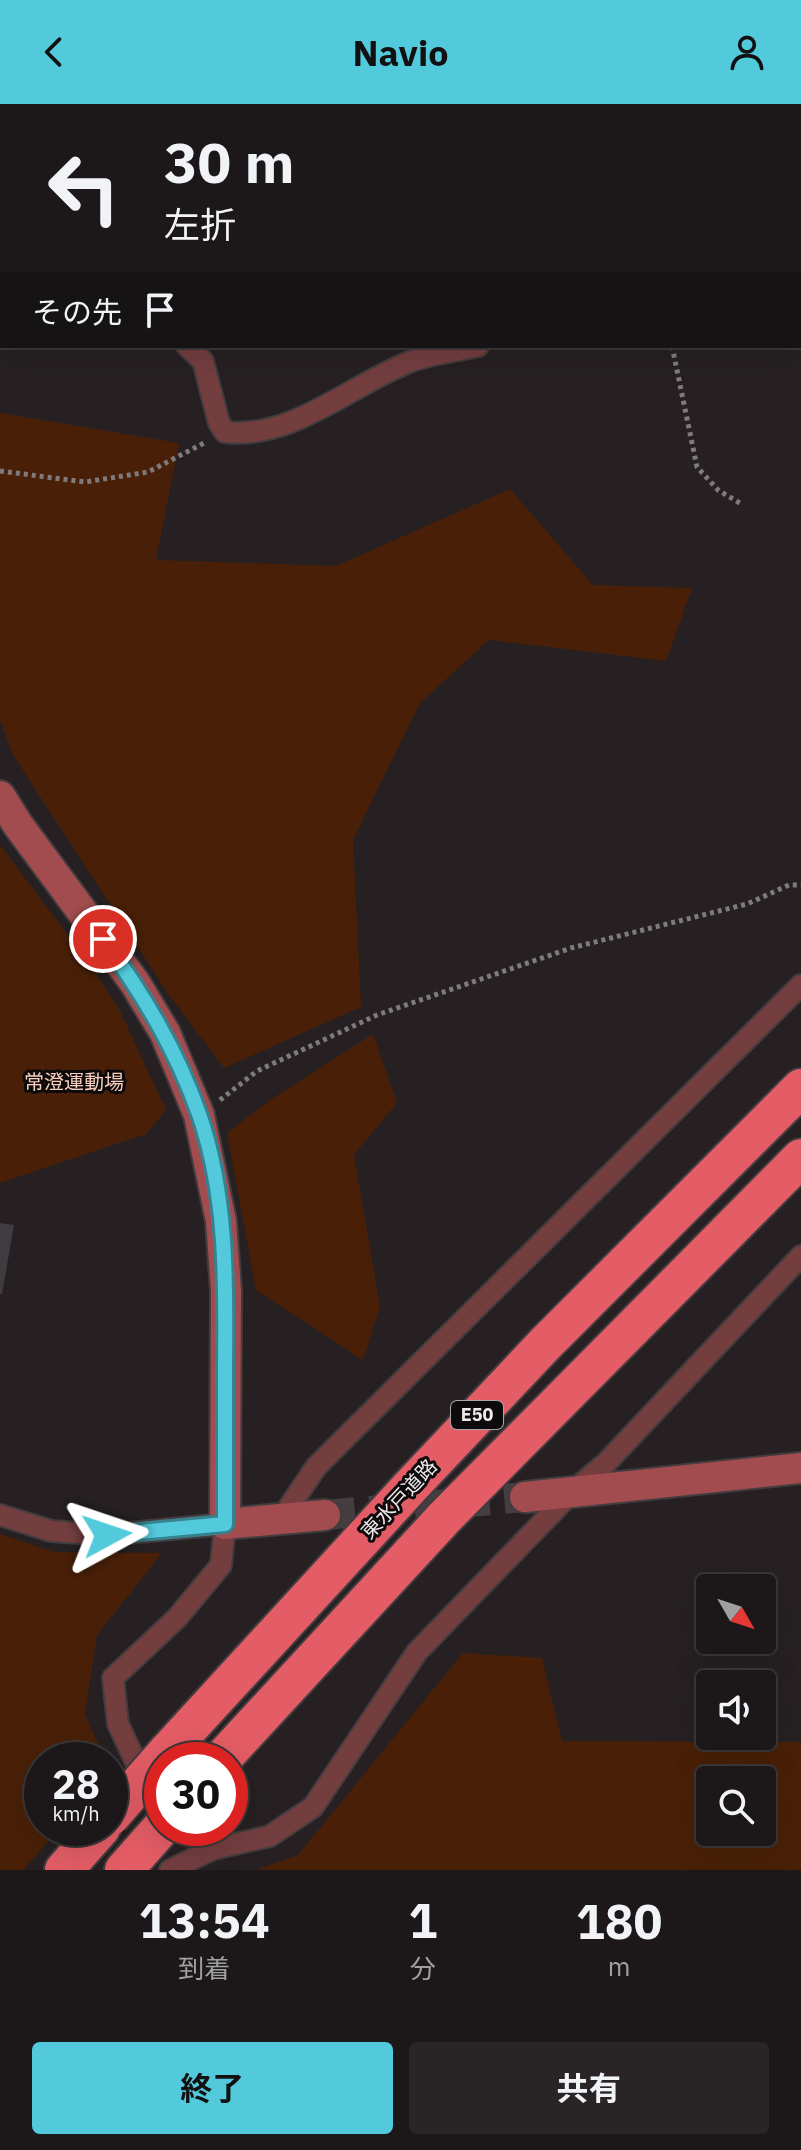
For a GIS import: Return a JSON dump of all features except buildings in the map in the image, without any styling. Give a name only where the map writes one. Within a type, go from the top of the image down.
[{"type":"highway","name":"東水戸道路","points":[[128,1796],[545,1344],[801,1088]]},
{"type":"highway","name":"E50","points":[[238,1742],[444,1518],[801,1158]]},
{"type":"highway","points":[[64,1870],[85,1846]]},
{"type":"highway","points":[[124,1870],[145,1846]]},
{"type":"street","points":[[189,348],[203,361],[214,411],[225,432],[242,434],[294,420],[413,361],[469,348]]},
{"type":"street","points":[[0,796],[135,983],[165,1033],[199,1115],[221,1221],[225,1277],[225,1524],[221,1565],[177,1618],[113,1678],[118,1724],[144,1780]]},
{"type":"street","points":[[281,1519],[316,1467],[801,985]]},
{"type":"street","points":[[170,1870],[213,1849],[270,1836],[313,1807],[417,1652],[572,1492],[606,1463],[801,1256]]},
{"type":"street","points":[[525,1497],[801,1468]]},
{"type":"street","points":[[0,1515],[51,1531],[107,1535],[325,1515]]},
{"type":"street","points":[[209,1846],[213,1849]]},
{"type":"path","points":[[672,348],[697,467],[718,490],[743,505]]},
{"type":"path","points":[[0,471],[85,482],[148,472],[225,432]]},
{"type":"path","points":[[199,1115],[257,1071],[377,1015],[571,948],[747,904],[789,885],[801,885]]},
{"type":"green space","points":[[0,413],[179,443],[156,560],[336,566],[510,489],[593,585],[692,588],[666,661],[489,640],[420,703],[353,840],[361,1007],[224,1068],[169,995],[13,755],[0,720]]},
{"type":"green space","name":"常澄運動場","points":[[0,845],[88,962],[120,1011],[166,1110],[146,1134],[0,1183]]},
{"type":"green space","points":[[373,1034],[397,1103],[354,1155],[380,1307],[363,1360],[256,1290],[227,1133],[270,1100]]},
{"type":"green space","points":[[0,1534],[54,1552],[162,1553],[97,1635],[85,1714],[97,1742],[24,1742],[24,1846],[44,1846],[23,1870],[0,1870]]},
{"type":"green space","points":[[463,1653],[542,1658],[562,1741],[696,1742],[696,1750],[776,1750],[776,1742],[801,1742],[801,1870],[256,1870],[298,1855]]},
{"type":"tunnel","points":[[325,1515],[525,1497]]},
{"type":"route","points":[[103,939],[135,983],[165,1033],[199,1115],[221,1221],[226,1291],[225,1524],[107,1535]]}]
